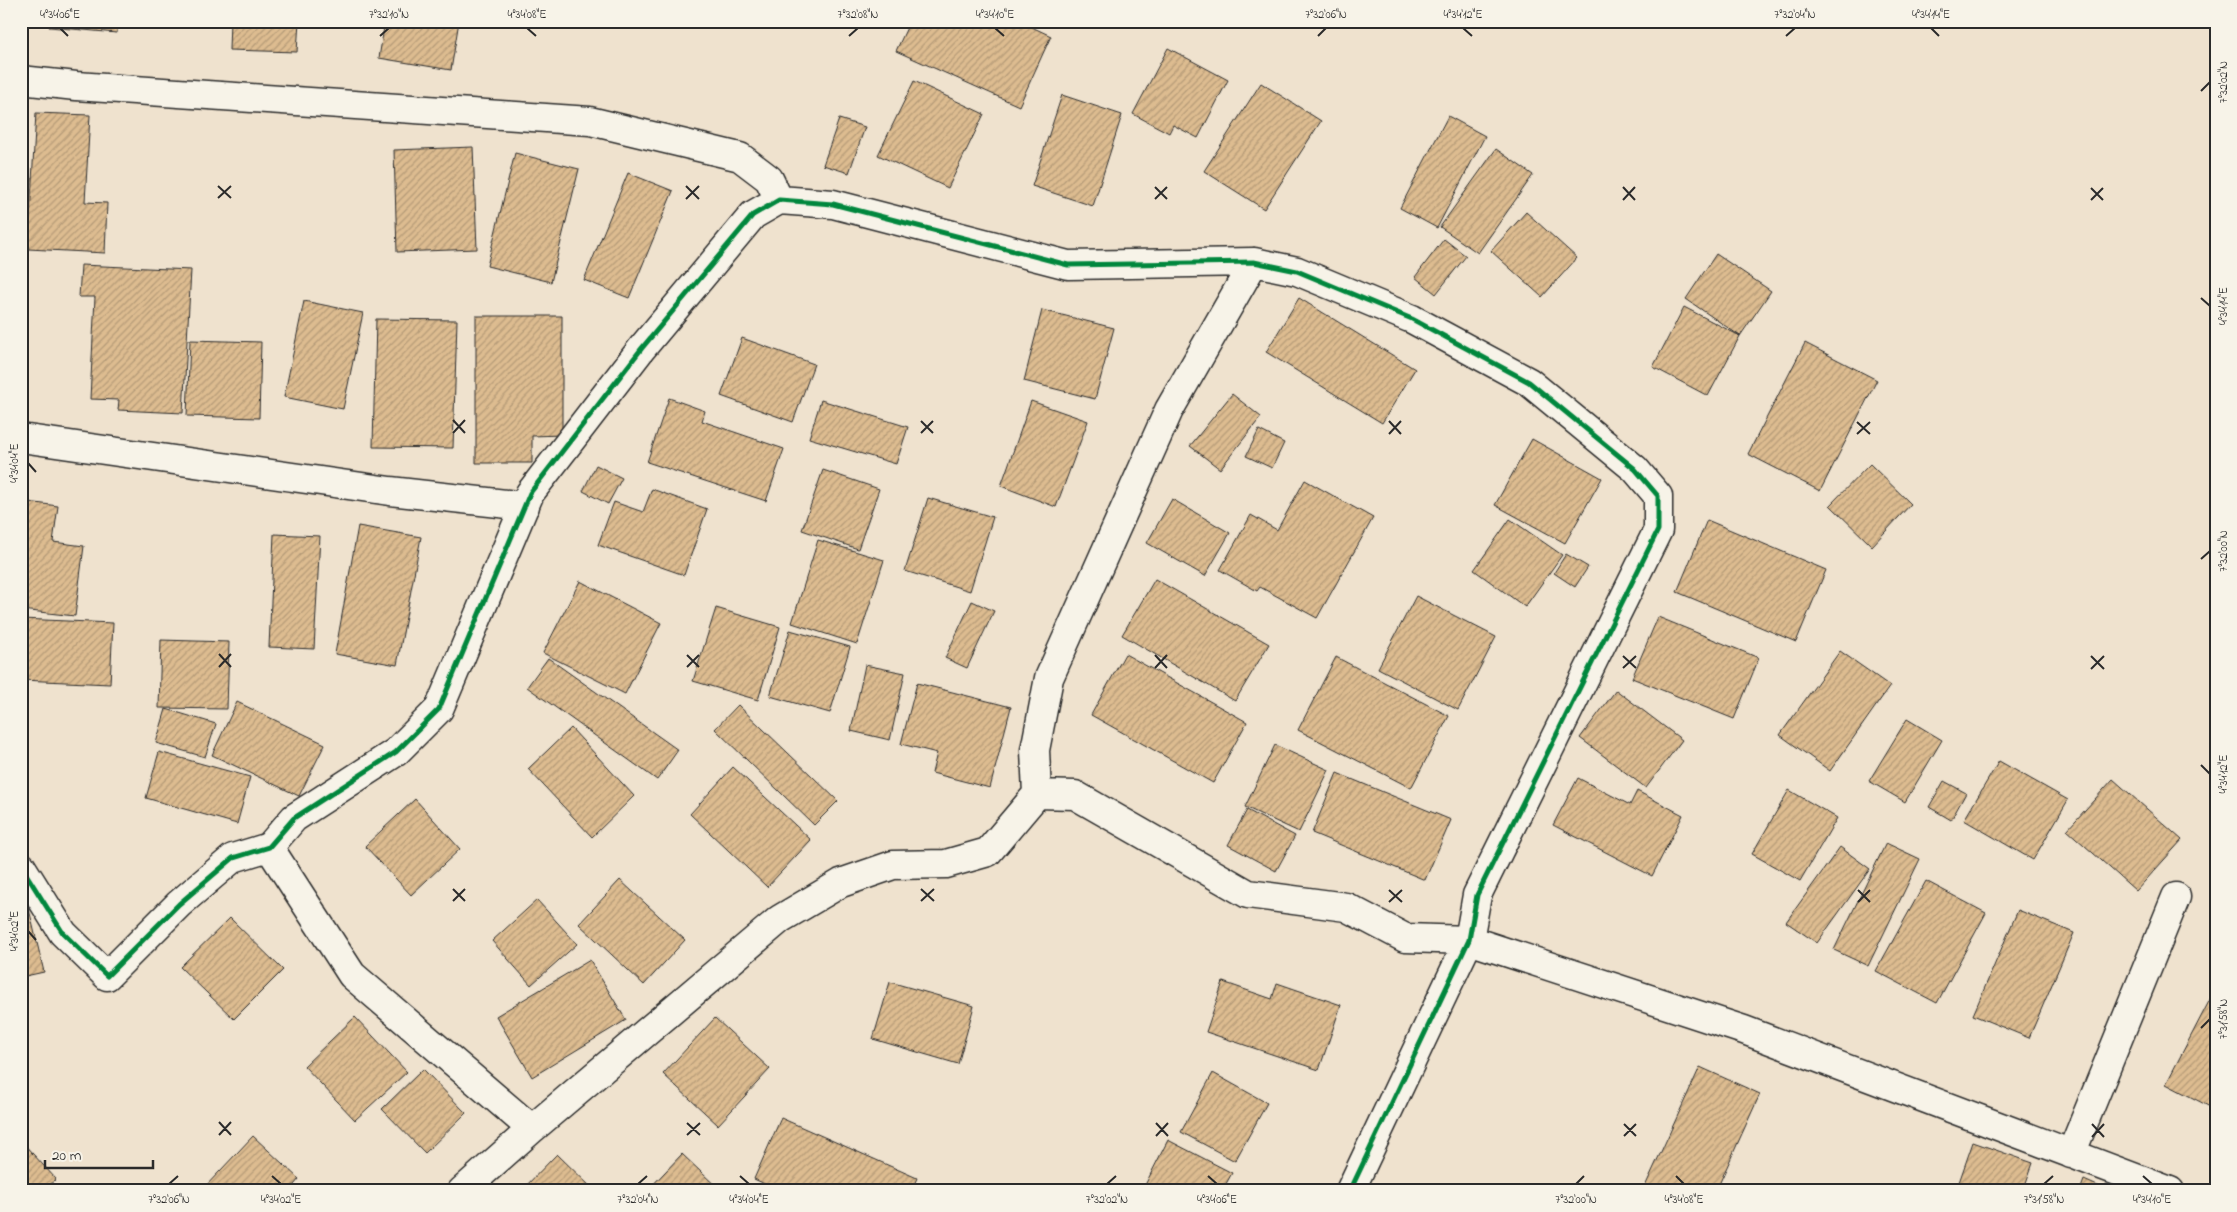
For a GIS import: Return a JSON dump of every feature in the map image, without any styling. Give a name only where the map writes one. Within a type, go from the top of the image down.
[{"type":"street","points":[[21,80],[76,86],[590,121],[740,157],[769,179],[779,200]]},
{"type":"street","points":[[21,866],[63,933],[107,976],[179,904],[232,858],[269,847],[294,818],[396,752],[439,709],[530,493],[642,348],[753,215],[779,200],[833,204],[1068,265],[1254,262],[1297,271],[1412,319],[1529,382],[1635,469],[1658,496],[1658,530],[1477,895],[1469,940],[1350,1191]]},
{"type":"street","points":[[462,1191],[532,1129],[780,920],[841,883],[893,865],[946,864],[988,852],[1037,794],[1035,750],[1049,678],[1169,410],[1254,262]]},
{"type":"street","points":[[21,438],[390,491],[525,506]]},
{"type":"street","points":[[1037,794],[1075,795],[1248,894],[1346,907],[1405,938],[1469,940],[1744,1030],[2170,1191]]},
{"type":"street","points":[[269,847],[352,975],[532,1129]]},
{"type":"street","points":[[2070,1154],[2176,897]]},
{"type":"building","points":[[50,21],[118,21],[117,33],[49,27]]},
{"type":"building","points":[[230,21],[299,21],[297,52],[229,50]]},
{"type":"building","points":[[385,21],[459,21],[451,70],[379,58]]},
{"type":"building","points":[[910,21],[1019,21],[1051,36],[1019,106],[896,51]]},
{"type":"building","points":[[1168,48],[1228,80],[1198,138],[1173,125],[1169,133],[1133,114]]},
{"type":"building","points":[[914,81],[984,114],[948,188],[878,155]]},
{"type":"building","points":[[1261,83],[1321,121],[1264,209],[1204,171]]},
{"type":"building","points":[[1062,95],[1122,115],[1093,206],[1032,186]]},
{"type":"building","points":[[36,113],[90,115],[85,202],[107,203],[105,253],[28,249]]},
{"type":"building","points":[[1448,116],[1485,136],[1437,228],[1400,208]]},
{"type":"building","points":[[839,119],[865,127],[849,173],[823,165]]},
{"type":"building","points":[[473,147],[477,249],[397,252],[394,150]]},
{"type":"building","points":[[1496,149],[1533,175],[1478,253],[1440,227]]},
{"type":"building","points":[[515,153],[579,169],[551,282],[487,266]]},
{"type":"building","points":[[628,173],[673,191],[629,298],[584,280]]},
{"type":"building","points":[[1526,212],[1577,258],[1542,297],[1491,251]]},
{"type":"building","points":[[1444,239],[1466,256],[1436,294],[1415,277]]},
{"type":"building","points":[[1716,254],[1771,291],[1740,336],[1686,299]]},
{"type":"building","points":[[81,265],[191,270],[183,413],[118,410],[119,400],[90,399],[95,297],[79,297]]},
{"type":"building","points":[[1299,298],[1415,369],[1382,423],[1266,352]]},
{"type":"building","points":[[304,301],[363,313],[343,409],[284,397]]},
{"type":"building","points":[[1684,307],[1740,336],[1708,396],[1653,367]]},
{"type":"building","points":[[1042,310],[1114,328],[1095,399],[1024,381]]},
{"type":"building","points":[[476,316],[562,316],[562,435],[532,436],[532,463],[476,463]]},
{"type":"building","points":[[376,319],[457,320],[453,448],[373,447]]},
{"type":"building","points":[[742,338],[814,364],[793,422],[721,396]]},
{"type":"building","points":[[190,340],[261,342],[259,418],[187,416]]},
{"type":"building","points":[[1805,343],[1877,380],[1820,491],[1748,454]]},
{"type":"building","points":[[1232,394],[1261,417],[1220,469],[1190,446]]},
{"type":"building","points":[[669,398],[705,411],[702,421],[784,449],[766,501],[647,462]]},
{"type":"building","points":[[821,400],[908,427],[896,464],[809,438]]},
{"type":"building","points":[[1031,401],[1088,421],[1056,507],[1001,486]]},
{"type":"building","points":[[1259,430],[1284,443],[1272,468],[1246,456]]},
{"type":"building","points":[[1532,439],[1602,478],[1565,543],[1495,505]]},
{"type":"building","points":[[1870,464],[1911,504],[1872,546],[1830,505]]},
{"type":"building","points":[[596,465],[622,478],[608,504],[583,491]]},
{"type":"building","points":[[823,470],[879,489],[858,549],[802,530]]},
{"type":"building","points":[[1305,480],[1373,518],[1317,618],[1260,587],[1257,591],[1220,570],[1251,515],[1277,530]]},
{"type":"building","points":[[652,489],[707,509],[684,575],[598,545],[614,502],[643,512]]},
{"type":"building","points":[[928,498],[993,517],[970,591],[905,571]]},
{"type":"building","points":[[1172,499],[1230,533],[1205,576],[1147,543]]},
{"type":"building","points":[[21,501],[58,506],[53,542],[84,546],[75,616],[21,610]]},
{"type":"building","points":[[1510,519],[1562,555],[1525,607],[1474,570]]},
{"type":"building","points":[[1707,520],[1826,570],[1796,642],[1677,592]]},
{"type":"building","points":[[358,526],[421,537],[397,665],[335,654]]},
{"type":"building","points":[[274,534],[320,536],[314,649],[269,647]]},
{"type":"building","points":[[818,540],[884,560],[857,644],[792,623]]},
{"type":"building","points":[[1566,554],[1588,567],[1575,587],[1554,573]]},
{"type":"building","points":[[1155,579],[1269,644],[1235,701],[1122,635]]},
{"type":"building","points":[[580,581],[661,623],[625,694],[543,653]]},
{"type":"building","points":[[1416,596],[1496,637],[1458,710],[1378,668]]},
{"type":"building","points":[[972,601],[994,611],[967,668],[945,658]]},
{"type":"building","points":[[716,608],[780,627],[758,700],[693,681]]},
{"type":"building","points":[[1658,617],[1759,658],[1734,719],[1632,678]]},
{"type":"building","points":[[21,619],[113,623],[110,684],[21,680]]},
{"type":"building","points":[[790,630],[850,647],[830,713],[770,696]]},
{"type":"building","points":[[161,640],[229,642],[227,709],[159,708]]},
{"type":"building","points":[[1840,651],[1890,686],[1830,771],[1780,735]]},
{"type":"building","points":[[1125,654],[1247,722],[1213,783],[1091,715]]},
{"type":"building","points":[[1336,657],[1449,716],[1411,788],[1298,730]]},
{"type":"building","points":[[548,658],[678,750],[657,780],[527,687]]},
{"type":"building","points":[[865,665],[905,673],[890,740],[851,731]]},
{"type":"building","points":[[917,683],[1011,707],[990,788],[932,773],[937,753],[901,744]]},
{"type":"building","points":[[1616,690],[1682,740],[1646,788],[1580,738]]},
{"type":"building","points":[[237,702],[325,744],[299,796],[212,755]]},
{"type":"building","points":[[738,705],[838,801],[814,825],[715,729]]},
{"type":"building","points":[[166,709],[216,724],[205,757],[156,743]]},
{"type":"building","points":[[1907,719],[1942,740],[1905,802],[1869,781]]},
{"type":"building","points":[[571,728],[634,796],[592,837],[528,769]]},
{"type":"building","points":[[1275,745],[1329,770],[1299,832],[1245,807]]},
{"type":"building","points":[[159,752],[250,777],[237,824],[146,798]]},
{"type":"building","points":[[1999,761],[2068,800],[2033,860],[1964,820]]},
{"type":"building","points":[[733,767],[811,840],[767,887],[690,814]]},
{"type":"building","points":[[1337,773],[1451,820],[1425,880],[1312,833]]},
{"type":"building","points":[[1578,778],[1630,805],[1637,791],[1683,815],[1652,876],[1553,825]]},
{"type":"building","points":[[2113,779],[2182,840],[2136,891],[2067,830]]},
{"type":"building","points":[[1944,781],[1966,793],[1951,820],[1929,807]]},
{"type":"building","points":[[1789,790],[1837,818],[1800,881],[1752,854]]},
{"type":"building","points":[[415,799],[460,849],[411,895],[365,846]]},
{"type":"building","points":[[1247,810],[1295,836],[1276,871],[1228,845]]},
{"type":"building","points":[[1886,843],[1920,859],[1868,966],[1834,950]]},
{"type":"building","points":[[1840,847],[1870,869],[1817,943],[1786,922]]},
{"type":"building","points":[[620,880],[685,940],[644,985],[579,924]]},
{"type":"building","points":[[1926,881],[1986,913],[1937,1003],[1876,971]]},
{"type":"building","points":[[537,900],[577,944],[531,985],[492,941]]},
{"type":"building","points":[[29,909],[44,972],[21,977],[21,910]]},
{"type":"building","points":[[2018,910],[2074,933],[2029,1038],[1973,1015]]},
{"type":"building","points":[[230,918],[283,970],[234,1019],[180,967]]},
{"type":"building","points":[[590,960],[626,1020],[532,1077],[496,1016]]},
{"type":"building","points":[[890,982],[974,1006],[958,1064],[873,1039]]},
{"type":"building","points":[[1223,982],[1272,999],[1277,983],[1341,1005],[1319,1070],[1206,1032]]},
{"type":"building","points":[[2216,988],[2216,1110],[2166,1084]]},
{"type":"building","points":[[355,1017],[407,1072],[355,1120],[304,1066]]},
{"type":"building","points":[[715,1018],[770,1069],[718,1125],[663,1074]]},
{"type":"building","points":[[1700,1067],[1760,1094],[1716,1191],[1643,1191]]},
{"type":"building","points":[[423,1069],[466,1113],[425,1153],[382,1109]]},
{"type":"building","points":[[1213,1073],[1267,1103],[1235,1161],[1181,1132]]},
{"type":"building","points":[[781,1118],[917,1178],[911,1191],[780,1191],[754,1179]]},
{"type":"building","points":[[253,1136],[299,1179],[289,1191],[205,1191],[203,1189]]},
{"type":"building","points":[[1168,1140],[1232,1173],[1222,1191],[1142,1191]]},
{"type":"building","points":[[21,1141],[56,1179],[43,1191],[21,1191]]},
{"type":"building","points":[[1973,1142],[2033,1163],[2023,1191],[1956,1191]]},
{"type":"building","points":[[557,1154],[595,1191],[521,1191]]},
{"type":"building","points":[[682,1154],[721,1191],[647,1191]]},
{"type":"building","points":[[2084,1180],[2109,1191],[2080,1191]]},
{"type":"cycle path","points":[[21,866],[63,933],[107,976],[179,904],[233,858],[269,847],[294,818],[396,752],[439,709],[530,493],[642,348],[753,215],[779,200],[833,204],[1068,265],[1254,262],[1297,271],[1412,319],[1529,382],[1635,469],[1658,496],[1658,530],[1477,895],[1469,940],[1350,1191]]}]
